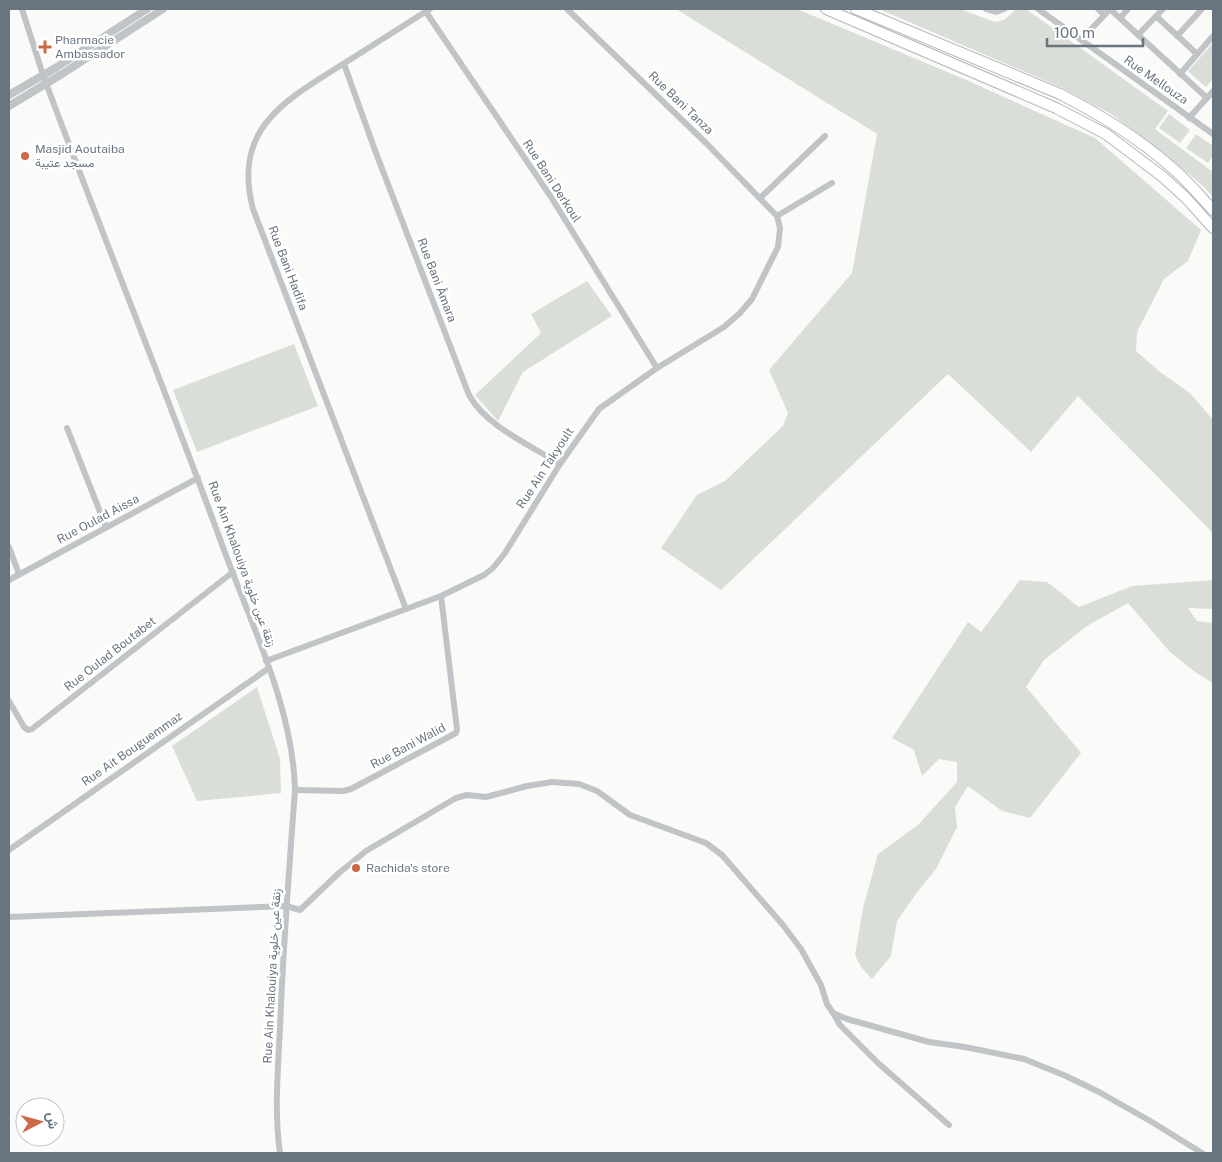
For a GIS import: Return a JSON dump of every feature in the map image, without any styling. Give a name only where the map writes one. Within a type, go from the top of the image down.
[{"type":"highway","points":[[826,9],[1084,121],[1123,145],[1163,177],[1186,198],[1213,228]]},
{"type":"highway","points":[[856,9],[1060,94],[1085,108],[1126,132],[1170,166],[1213,210]]},
{"type":"street","name":"Rue Ain Khalouiya زنقة عين خلوية","points":[[22,9],[46,84],[269,668],[286,720],[292,746],[295,790],[286,906],[277,1104],[280,1153]]},
{"type":"street","points":[[9,95],[148,9]]},
{"type":"street","points":[[9,106],[162,9]]},
{"type":"street","name":"Rue Bani Tanza","points":[[567,9],[706,143],[777,216]]},
{"type":"street","points":[[986,9],[996,12],[1004,9]]},
{"type":"street","name":"Rue Mellouza","points":[[1038,9],[1213,134]]},
{"type":"street","points":[[1098,9],[1104,15]]},
{"type":"street","points":[[1081,40],[1110,9],[1207,98]]},
{"type":"street","points":[[1120,18],[1128,9]]},
{"type":"street","points":[[1138,35],[1163,9]]},
{"type":"street","points":[[1176,36],[1202,9]]},
{"type":"street","name":"Rue Bani Hadifa","points":[[406,608],[253,209],[248,189],[247,172],[256,138],[264,124],[289,99],[427,10]]},
{"type":"street","name":"Rue Bani Derkoul","points":[[427,10],[551,197],[657,368]]},
{"type":"street","points":[[1156,16],[1197,54]]},
{"type":"street","points":[[1180,74],[1213,36]]},
{"type":"street","name":"Rue Bani Âmara","points":[[344,64],[379,162],[472,400],[481,413],[490,421],[560,464]]},
{"type":"street","points":[[1189,118],[1213,91]]},
{"type":"street","points":[[760,198],[825,136]]},
{"type":"street","points":[[777,216],[832,183]]},
{"type":"street","name":"Rue Ain Takyoult","points":[[266,661],[441,596],[484,575],[493,568],[505,553],[560,464],[599,409],[657,368],[724,327],[752,299],[778,247],[780,228],[777,216]]},
{"type":"street","points":[[67,428],[106,527]]},
{"type":"street","name":"Rue Oulad Aissa","points":[[9,580],[198,478]]},
{"type":"street","points":[[9,547],[19,574]]},
{"type":"street","name":"Rue Oulad Boutabet","points":[[9,701],[24,727],[28,730],[32,729],[233,572]]},
{"type":"street","name":"Rue Bani Walid","points":[[295,790],[343,791],[352,789],[455,734],[457,729],[441,596]]},
{"type":"street","name":"Rue Ait Bouguemmaz","points":[[9,850],[269,668]]},
{"type":"street","points":[[9,917],[286,906],[300,910],[339,873],[366,851],[456,798],[466,795],[486,798],[544,783],[579,784],[597,791],[622,810],[641,820],[680,832],[706,843],[722,855],[801,949],[821,985],[827,1004],[840,1025],[878,1063],[949,1125]]},
{"type":"street","points":[[833,1012],[847,1019],[929,1042],[965,1046],[1024,1059],[1066,1076],[1098,1092],[1202,1153]]},
{"type":"shaded area","points":[[676,9],[797,9],[964,79],[1095,138],[1201,230],[1188,261],[1164,279],[1137,332],[1136,351],[1160,372],[1190,393],[1213,420],[1213,533],[1078,396],[1031,452],[948,374],[721,590],[661,548],[697,495],[725,481],[783,426],[788,413],[769,370],[852,273],[877,134]]},
{"type":"shaded area","points":[[879,9],[960,9],[995,22],[1004,20],[1016,9],[1026,9],[1168,111],[1155,129],[1213,172],[1213,197],[1170,158],[1111,114],[1060,87]]},
{"type":"shaded area","points":[[1213,43],[1213,79],[1206,87],[1188,71]]},
{"type":"shaded area","points":[[1169,114],[1190,130],[1180,143],[1159,128]]},
{"type":"shaded area","points":[[1196,134],[1213,146],[1213,156],[1208,163],[1186,148]]},
{"type":"shaded area","points":[[587,281],[612,316],[523,372],[498,421],[475,395],[541,333],[531,314]]},
{"type":"shaded area","points":[[294,344],[318,406],[197,452],[173,390]]},
{"type":"shaded area","points":[[1020,580],[1047,582],[1079,607],[1132,586],[1213,580],[1213,609],[1188,608],[1197,621],[1213,623],[1213,683],[1195,672],[1170,652],[1128,603],[1087,626],[1044,660],[1026,687],[1081,753],[1030,818],[1002,811],[968,786],[955,807],[957,827],[936,869],[897,921],[891,956],[872,979],[861,967],[855,955],[863,908],[878,854],[918,825],[957,782],[957,762],[939,759],[922,776],[914,750],[892,738],[968,622],[981,632]]},
{"type":"shaded area","points":[[257,687],[280,759],[281,793],[197,801],[172,746]]},
{"type":"place","name":"Pharmacie Ambassador","points":[[45,47]]},
{"type":"place","name":"Masjid Aoutaiba مسجد عتيبة","points":[[25,156]]},
{"type":"place","name":"Rachida's store","points":[[356,868]]}]
